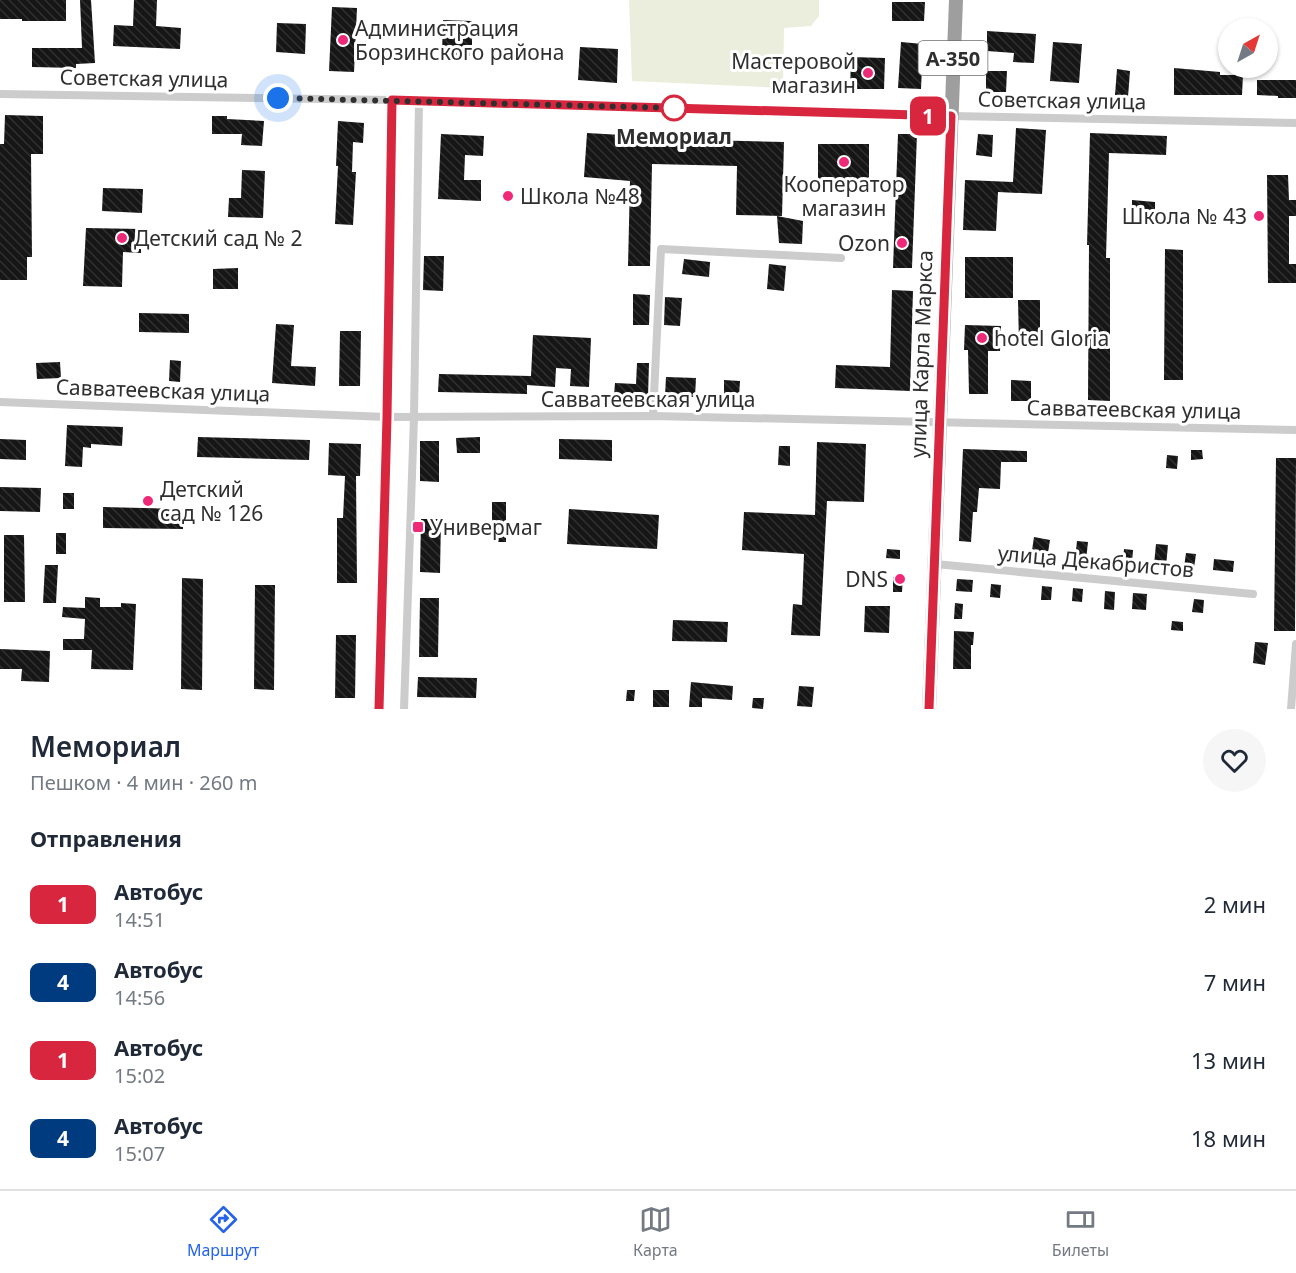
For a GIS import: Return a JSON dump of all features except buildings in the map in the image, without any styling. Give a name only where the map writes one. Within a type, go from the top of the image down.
[{"type":"highway","name":"улица Карла Маркса","points":[[929,709],[956,0]]},
{"type":"street","name":"Советская улица","points":[[0,94],[392,100],[1296,123]]},
{"type":"street","points":[[379,709],[392,100]]},
{"type":"street","points":[[404,709],[414,417],[419,101]]},
{"type":"street","points":[[653,416],[661,249],[841,258]]},
{"type":"street","name":"Савватеевская улица","points":[[0,402],[387,417],[653,416],[1296,430]]},
{"type":"street","name":"улица Декабристов","points":[[935,564],[1253,594]]},
{"type":"street","points":[[1291,709],[1296,644]]},
{"type":"green space","points":[[629,0],[819,0],[819,16],[811,26],[784,28],[783,88],[632,81]]},
{"type":"bus line","name":"1","points":[[379,709],[392,100],[951,116],[929,709]]},
{"type":"place","name":"Администрация Борзинского района","points":[[343,40]]},
{"type":"place","name":"Мастеровой магазин","points":[[868,73]]},
{"type":"place","name":"Мемориал","points":[[674,108]]},
{"type":"place","name":"Кооператор магазин","points":[[844,162]]},
{"type":"place","name":"Школа №48","points":[[508,196]]},
{"type":"place","name":"Школа № 43","points":[[1259,216]]},
{"type":"place","name":"Детский сад № 2","points":[[122,238]]},
{"type":"place","name":"Ozon","points":[[902,243]]},
{"type":"place","name":"hotel Gloria","points":[[982,338]]},
{"type":"place","name":"Детский сад № 126","points":[[148,501]]},
{"type":"place","name":"Универмаг","points":[[418,527]]},
{"type":"place","name":"DNS","points":[[900,579]]},
{"type":"route","points":[[278,98],[674,108]]}]
